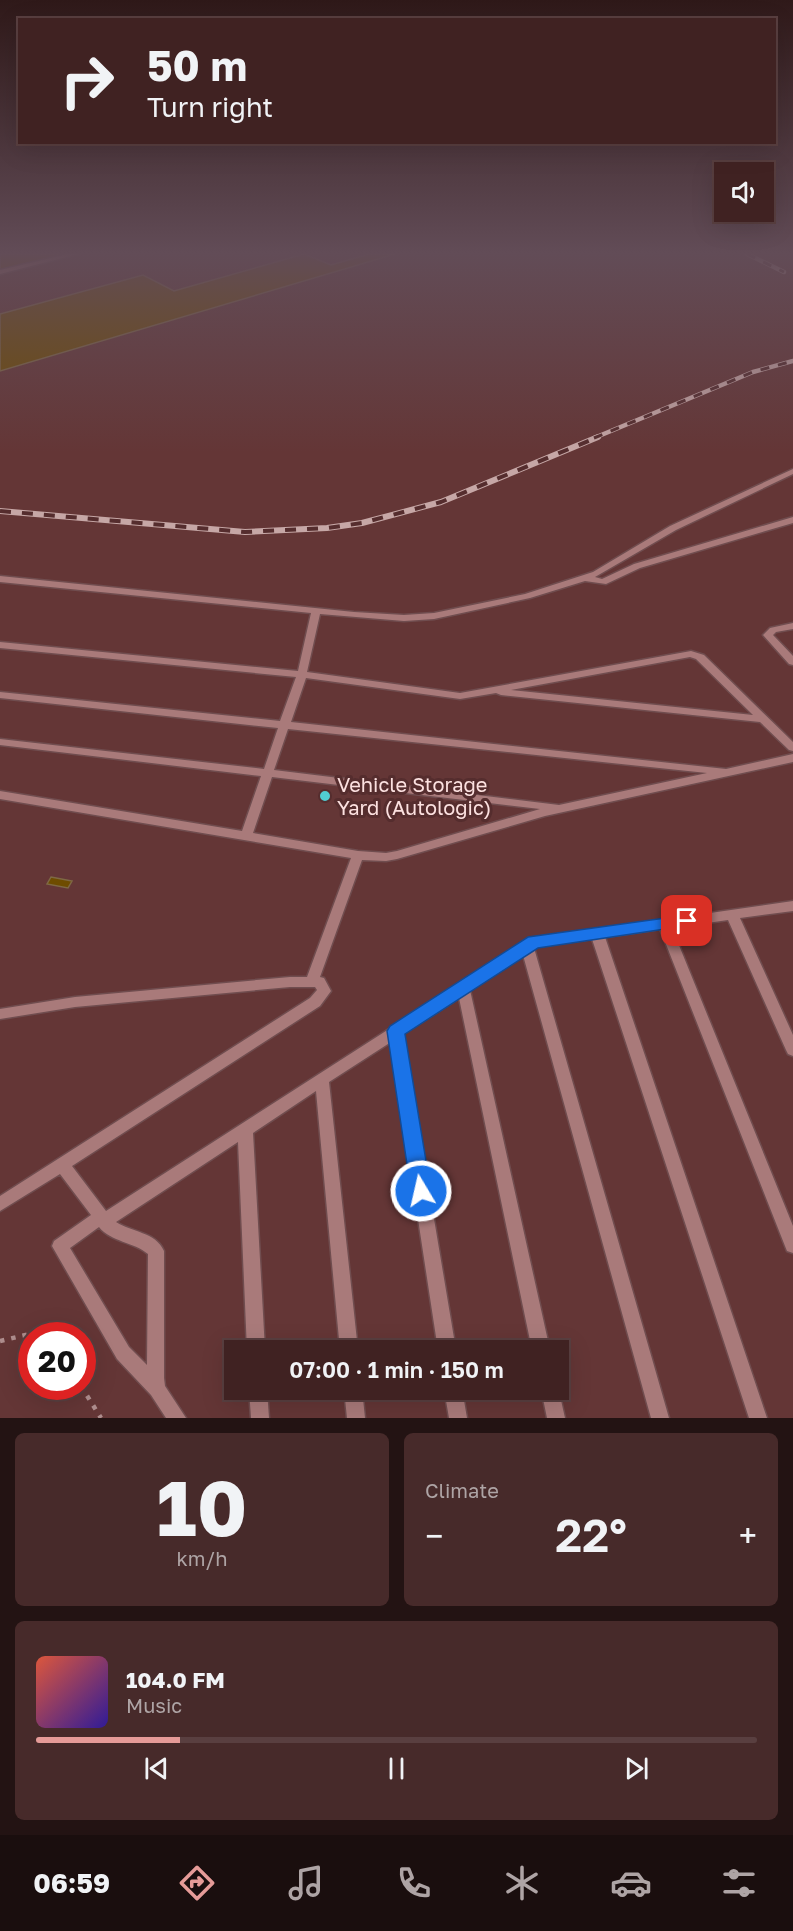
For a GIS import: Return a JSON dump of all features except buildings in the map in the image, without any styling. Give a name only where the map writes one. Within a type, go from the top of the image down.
[{"type":"lane","points":[[0,579],[316,612],[391,618],[434,616],[527,596],[607,570],[643,544],[673,528],[793,471]]},
{"type":"lane","points":[[585,578],[603,582],[637,566],[793,520]]},
{"type":"lane","points":[[246,836],[302,674],[316,612]]},
{"type":"lane","points":[[793,626],[773,630],[768,635],[793,662]]},
{"type":"lane","points":[[0,645],[302,674],[450,695],[489,691],[691,654],[700,657],[793,748]]},
{"type":"lane","points":[[489,691],[764,719]]},
{"type":"lane","points":[[0,694],[731,772]]},
{"type":"lane","points":[[0,742],[564,808]]},
{"type":"lane","points":[[0,795],[358,855],[386,857],[512,820],[793,758]]},
{"type":"lane","points":[[312,981],[358,855]]},
{"type":"lane","points":[[177,1418],[157,1389],[123,1353],[60,1246],[527,946],[543,940],[793,906]]},
{"type":"lane","points":[[732,914],[793,1050]]},
{"type":"lane","points":[[664,924],[793,1246]]},
{"type":"lane","points":[[597,933],[758,1418]]},
{"type":"lane","points":[[527,946],[660,1418]]},
{"type":"lane","points":[[0,1014],[75,1002],[312,981],[319,982],[324,991],[315,1002],[0,1204]]},
{"type":"lane","points":[[463,987],[539,1340]]},
{"type":"lane","points":[[396,1031],[445,1340]]},
{"type":"lane","points":[[322,1079],[348,1340]]},
{"type":"lane","points":[[245,1129],[256,1340]]},
{"type":"lane","points":[[62,1164],[103,1219],[115,1231],[149,1243],[156,1251],[157,1389]]},
{"type":"lane","points":[[259,1400],[260,1418]]},
{"type":"lane","points":[[354,1400],[356,1418]]},
{"type":"lane","points":[[455,1400],[458,1418]]},
{"type":"lane","points":[[552,1400],[556,1418]]},
{"type":"path","points":[[0,1341],[18,1338]]},
{"type":"path","points":[[90,1400],[101,1418]]},
{"type":"shaded area","points":[[0,320],[793,320],[793,1418],[0,1418]]},
{"type":"railway","points":[[594,438],[753,372],[793,361]]},
{"type":"railway","points":[[0,511],[245,532],[327,528],[362,523],[441,502],[598,437]]},
{"type":"place","name":"Vehicle Storage Yard (Autologic)","points":[[325,796]]},
{"type":"route","points":[[421,1191],[396,1031],[534,942],[687,921]]}]
